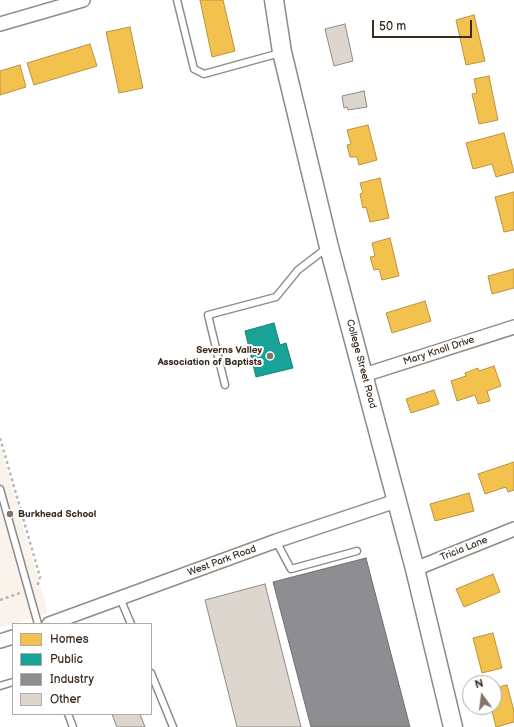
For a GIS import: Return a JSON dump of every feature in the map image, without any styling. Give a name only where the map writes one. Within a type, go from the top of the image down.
[{"type":"street","points":[[0,24],[83,0]]},
{"type":"street","name":"College Street Road","points":[[274,0],[282,52],[329,246],[415,569],[454,727]]},
{"type":"street","name":"Mary Knoll Drive","points":[[364,374],[436,353],[514,326]]},
{"type":"street","name":"West Park Road","points":[[52,623],[276,541],[396,501]]},
{"type":"street","name":"Tricia Lane","points":[[415,569],[514,529]]},
{"type":"street","points":[[0,642],[12,637]]},
{"type":"lane","points":[[177,0],[194,69],[204,74],[282,52]]},
{"type":"lane","points":[[225,385],[208,315],[276,297],[298,270],[329,246]]},
{"type":"lane","points":[[0,489],[38,623]]},
{"type":"lane","points":[[276,541],[291,569],[357,551]]},
{"type":"lane","points":[[120,598],[131,623]]},
{"type":"lane","points":[[152,675],[173,727]]},
{"type":"lane","points":[[0,686],[12,682]]},
{"type":"lane","points":[[68,715],[73,727]]},
{"type":"path","points":[[0,438],[40,577],[39,583],[36,587]]},
{"type":"path","points":[[0,600],[20,593]]},
{"type":"shaded area","name":"Burkhead School","points":[[0,445],[48,613],[0,628]]},
{"type":"building: Homes","points":[[200,0],[223,0],[235,51],[212,57]]},
{"type":"building: Homes","points":[[474,15],[485,61],[466,65],[456,20]]},
{"type":"building: Homes","points":[[130,27],[143,88],[119,93],[106,32]]},
{"type":"building: Homes","points":[[90,44],[97,66],[34,85],[27,63]]},
{"type":"building: Homes","points":[[20,65],[26,87],[0,95],[0,71]]},
{"type":"building: Homes","points":[[489,76],[498,120],[479,124],[472,94],[477,93],[474,79]]},
{"type":"building: Homes","points":[[368,125],[377,160],[359,165],[357,157],[350,157],[347,145],[351,144],[347,130]]},
{"type":"building: Homes","points":[[504,133],[514,172],[496,177],[492,164],[473,169],[466,143]]},
{"type":"building: Homes","points":[[380,178],[389,218],[370,222],[366,207],[363,208],[360,194],[363,193],[360,183]]},
{"type":"building: Homes","points":[[514,192],[514,230],[504,232],[495,197]]},
{"type":"building: Homes","points":[[390,238],[399,276],[382,280],[379,269],[374,270],[370,257],[375,256],[372,243]]},
{"type":"building: Homes","points":[[514,269],[514,288],[492,294],[488,276]]},
{"type":"building: Homes","points":[[425,301],[431,321],[392,333],[386,313]]},
{"type":"building: Homes","points":[[494,366],[501,386],[487,391],[490,401],[478,404],[475,395],[457,401],[451,381],[466,376],[465,373],[478,368],[479,371]]},
{"type":"building: Homes","points":[[434,390],[439,404],[411,413],[406,399]]},
{"type":"building: Homes","points":[[514,462],[514,490],[508,492],[506,487],[485,494],[478,474]]},
{"type":"building: Homes","points":[[469,493],[474,511],[435,521],[430,504]]},
{"type":"building: Homes","points":[[493,574],[500,592],[464,607],[456,589]]},
{"type":"building: Homes","points":[[493,633],[502,668],[482,673],[473,638]]},
{"type":"building: Homes","points":[[507,685],[514,711],[514,722],[496,727],[493,715],[502,715],[502,686]]},
{"type":"building: Public","name":"Severns Valley Association of Baptists","points":[[274,323],[280,345],[286,343],[293,368],[256,377],[245,331]]},
{"type":"building: Industry","points":[[366,558],[410,727],[311,727],[273,582]]},
{"type":"building: Other","points":[[345,24],[353,61],[334,66],[325,29]]},
{"type":"building: Other","points":[[364,91],[367,107],[348,110],[347,107],[344,108],[342,96]]},
{"type":"building: Other","points":[[265,584],[301,727],[237,727],[205,600]]},
{"type":"building: Other","points":[[112,715],[140,715],[145,727],[117,727]]},
{"type":"place","name":"Severns Valley Association of Baptists","points":[[270,356]]},
{"type":"place","name":"Burkhead School","points":[[10,514]]}]
